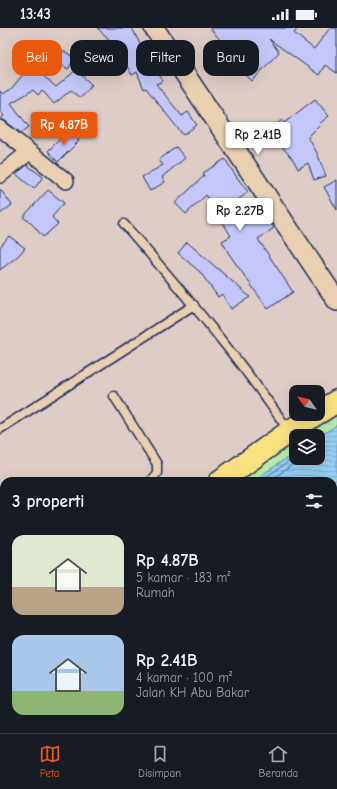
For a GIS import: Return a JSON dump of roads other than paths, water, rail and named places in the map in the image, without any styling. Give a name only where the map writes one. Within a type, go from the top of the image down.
[{"type":"main road","points":[[325,408],[337,401]]},
{"type":"main road","points":[[293,429],[305,421]]},
{"type":"main road","points":[[226,477],[289,432]]},
{"type":"street","points":[[154,28],[337,301]]},
{"type":"street","points":[[0,128],[66,181]]},
{"type":"street","points":[[0,175],[28,152]]},
{"type":"lane","points":[[124,224],[194,305],[269,401],[289,430]]},
{"type":"lane","points":[[0,429],[194,305]]},
{"type":"lane","points":[[114,396],[157,464],[157,473],[154,477]]},
{"type":"water","points":[[337,425],[337,477],[259,477],[289,457],[289,465],[325,465],[325,433]]}]
